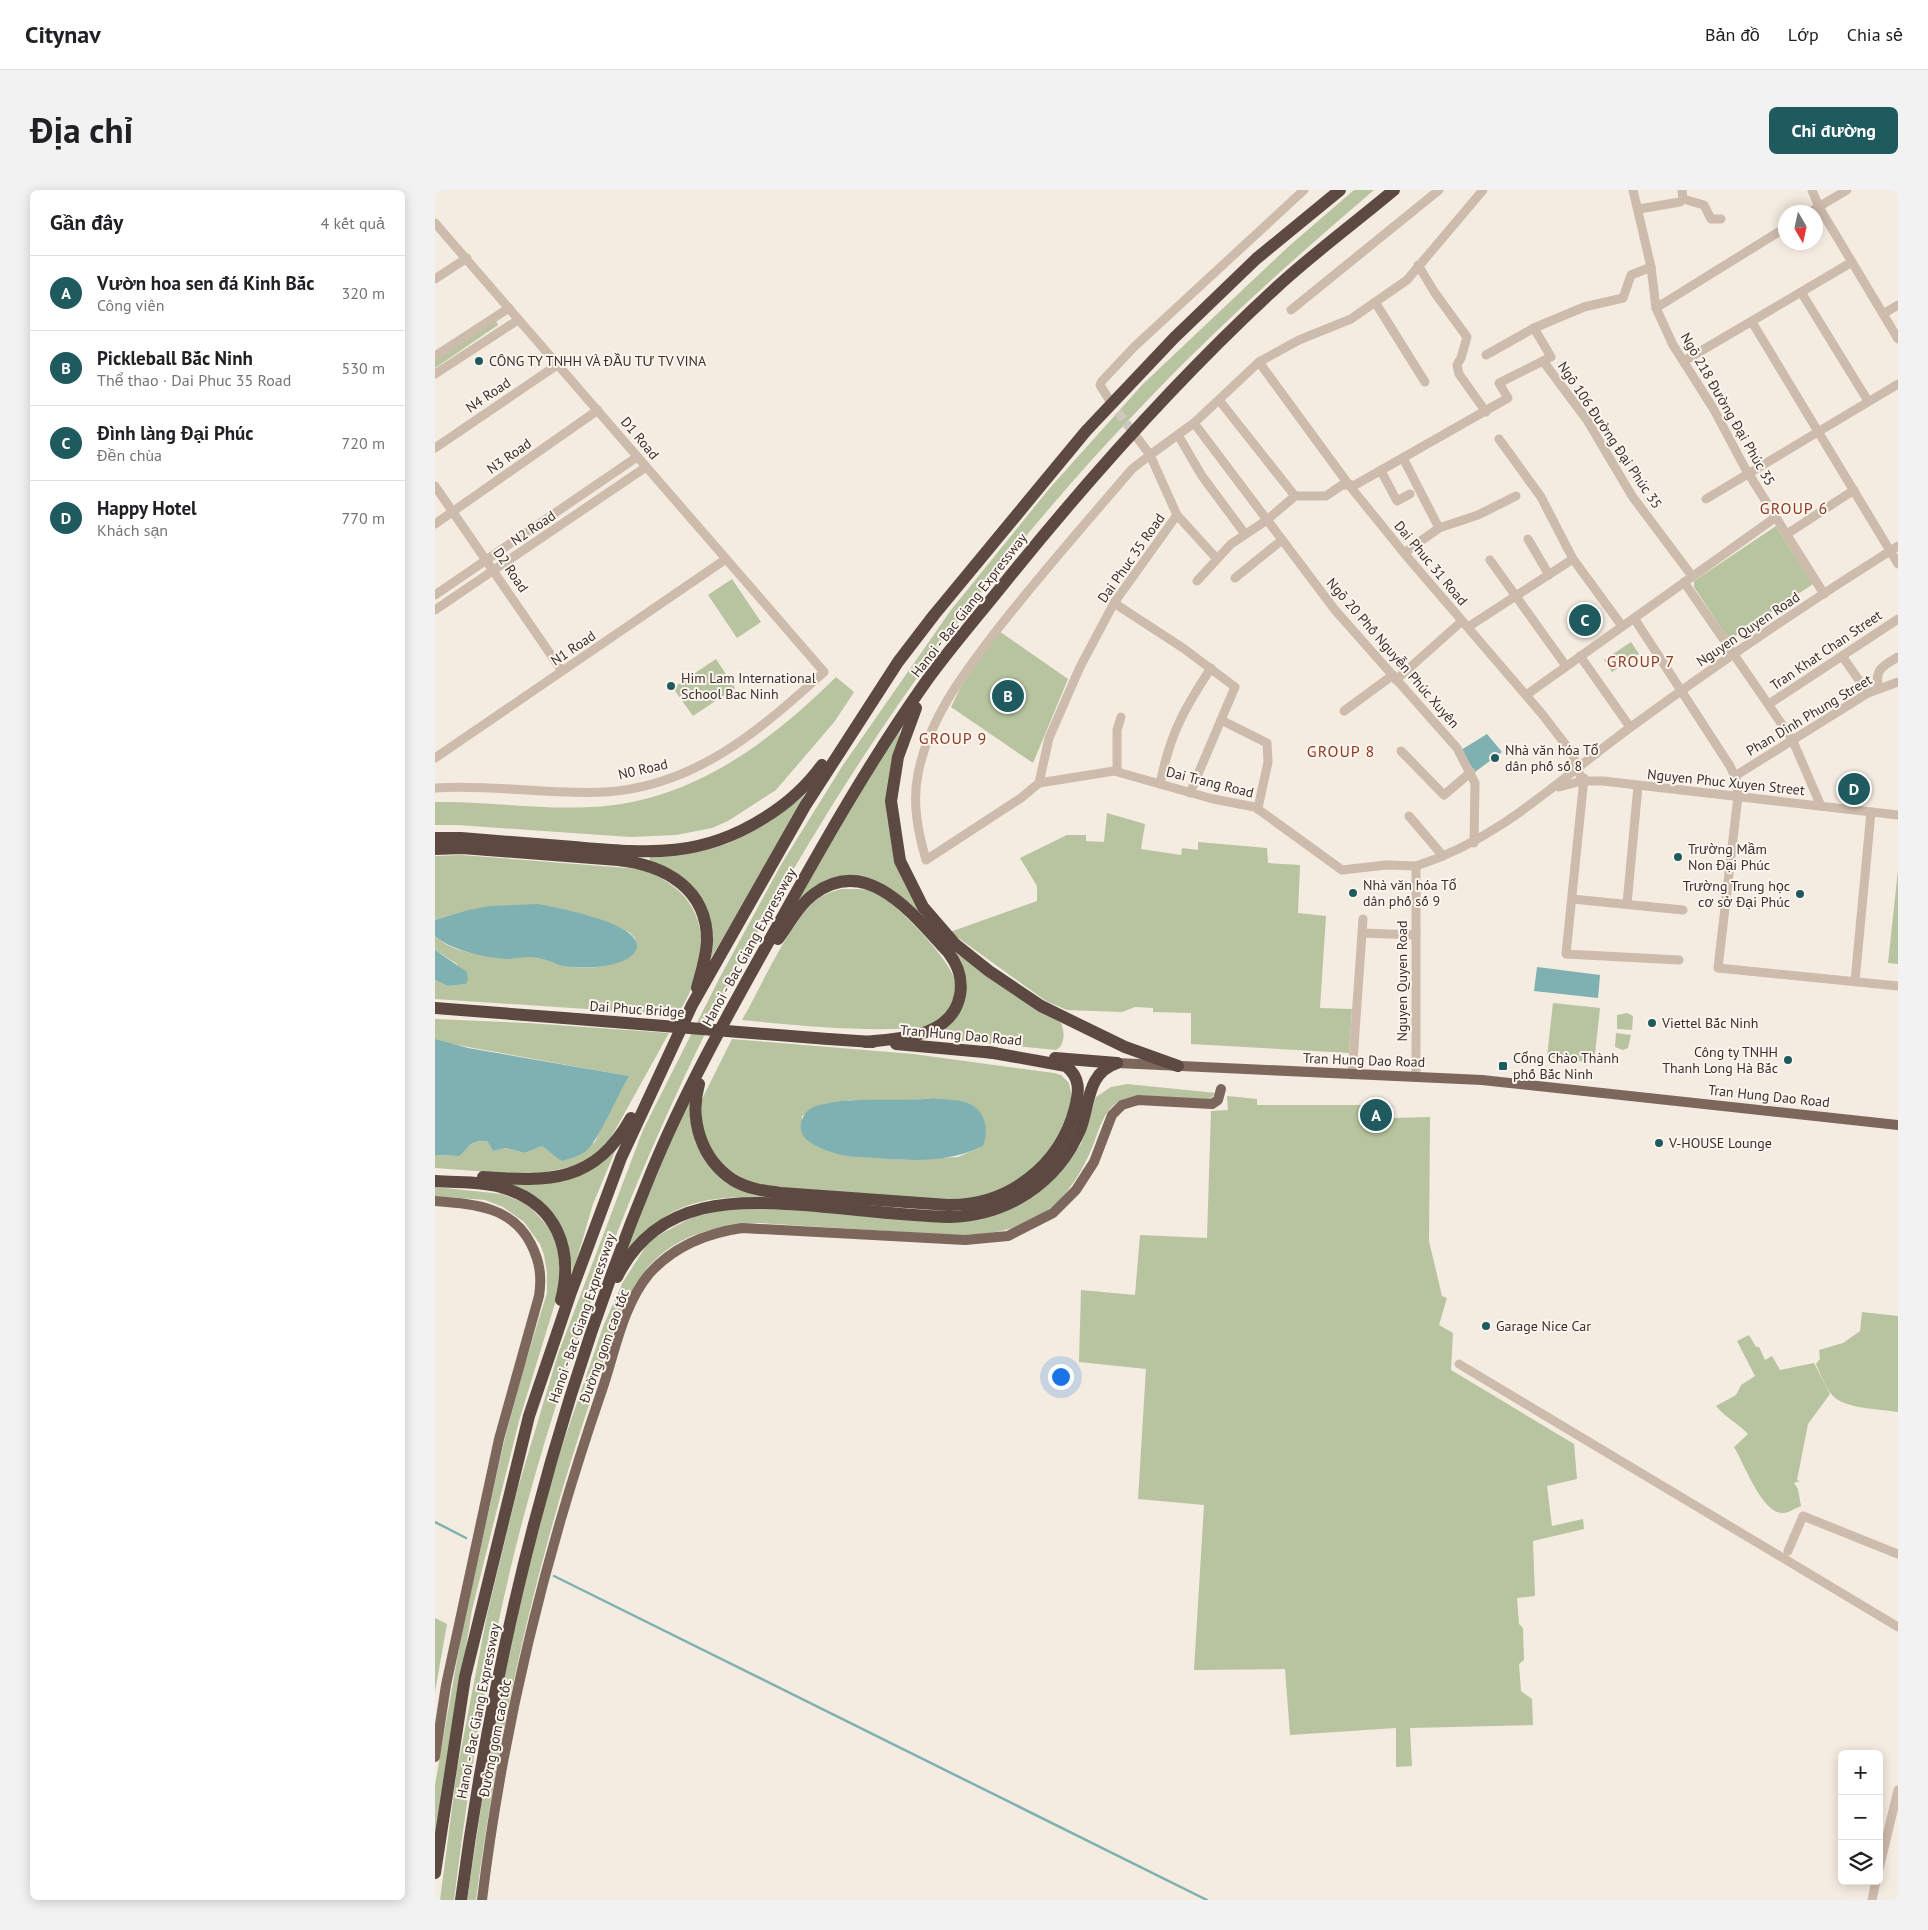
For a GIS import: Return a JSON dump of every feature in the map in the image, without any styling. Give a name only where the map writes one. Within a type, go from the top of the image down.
[{"type":"highway","name":"Hanoi - Bac Giang Expressway","points":[[435,1873],[465,1677],[529,1416],[569,1295],[621,1158],[692,1005],[805,806],[898,662],[934,616],[1086,431],[1174,338],[1256,259],[1340,190]]},
{"type":"highway","name":"Hanoi - Bac Giang Expressway","points":[[461,1900],[489,1721],[524,1562],[547,1473],[593,1328],[638,1207],[662,1148],[740,992],[835,822],[926,682],[1074,497],[1140,423],[1279,285],[1394,190]]},
{"type":"highway","points":[[435,838],[461,838],[646,852],[692,848],[725,840],[778,810],[803,789],[821,766],[892,661],[934,616]]},
{"type":"highway","points":[[976,619],[915,710],[900,750],[891,802],[899,861],[923,907],[955,944],[989,971],[1041,1006],[1070,1021],[1125,1047],[1178,1066]]},
{"type":"highway","points":[[435,849],[453,847],[626,861],[649,866],[674,877],[695,899],[705,925],[706,952],[692,1005]]},
{"type":"highway","points":[[740,992],[793,917],[813,894],[831,885],[845,882],[877,887],[902,903],[947,952],[958,968],[961,986],[955,1009],[946,1022],[939,1027],[907,1037],[866,1042]]},
{"type":"highway","name":"Dai Phuc Bridge","points":[[435,1008],[829,1038]]},
{"type":"highway","points":[[727,1016],[697,1093],[696,1115],[699,1135],[709,1156],[728,1176],[747,1186],[770,1192],[959,1205],[988,1200],[1017,1188],[1041,1168],[1061,1143],[1073,1115],[1077,1096],[1077,1082],[1072,1071],[1063,1065],[988,1052]]},
{"type":"highway","name":"Tran Hung Dao Road","points":[[829,1038],[1117,1063]]},
{"type":"highway","points":[[435,1173],[509,1179],[547,1179],[586,1167],[606,1151],[624,1130],[647,1084],[675,1040]]},
{"type":"highway","points":[[547,1473],[562,1439],[617,1277],[631,1254],[656,1230],[675,1218],[697,1209],[739,1202],[771,1202],[941,1217],[992,1211],[1028,1194],[1051,1174],[1076,1139],[1085,1119],[1093,1084],[1105,1070],[1117,1063]]},
{"type":"highway","points":[[435,1181],[494,1186],[520,1195],[543,1211],[561,1241],[566,1257],[563,1290],[529,1416]]},
{"type":"main road","name":"Tran Hung Dao Road","points":[[1117,1063],[1482,1080],[1898,1124]]},
{"type":"main road","name":"Đường gom cao tốc","points":[[482,1900],[513,1708],[547,1565],[580,1453],[628,1312],[650,1274],[670,1256],[688,1244],[717,1232],[743,1228],[965,1240],[1008,1236],[1053,1213],[1076,1190],[1094,1162],[1112,1115],[1120,1106],[1138,1100],[1212,1104],[1217,1100],[1221,1090]]},
{"type":"main road","points":[[435,1201],[473,1204],[507,1216],[529,1240],[537,1258],[541,1279],[539,1296],[499,1439],[444,1692],[435,1757]]},
{"type":"street","points":[[1110,401],[1102,391],[1100,385],[1102,381],[1134,347],[1304,190]]},
{"type":"street","points":[[1291,310],[1439,190]]},
{"type":"street","points":[[1039,783],[1021,798],[926,860],[918,830],[915,790],[924,751],[949,696],[1017,604],[1132,469],[1194,423],[1259,362],[1299,340],[1351,319],[1407,280],[1483,190]]},
{"type":"street","name":"Ngõ 218 Đường Đại Phúc 35","points":[[1633,190],[1639,209],[1651,267],[1656,308],[1673,345],[1748,472],[1824,594]]},
{"type":"street","points":[[1812,190],[1818,205]]},
{"type":"street","points":[[1822,205],[1847,190]]},
{"type":"street","points":[[1639,209],[1680,202],[1682,194],[1704,205],[1711,219],[1721,219]]},
{"type":"street","points":[[1823,213],[1898,338]]},
{"type":"street","name":"D1 Road","points":[[435,223],[824,672]]},
{"type":"street","points":[[1656,308],[1778,232]]},
{"type":"street","points":[[435,280],[467,258]]},
{"type":"street","points":[[1684,361],[1853,262]]},
{"type":"street","points":[[1418,265],[1431,287],[1467,337],[1457,365],[1459,374],[1486,412]]},
{"type":"street","points":[[1486,355],[1534,328],[1584,307],[1623,298],[1631,275],[1651,267]]},
{"type":"street","points":[[1801,292],[1868,400]]},
{"type":"street","points":[[1375,302],[1425,382]]},
{"type":"street","points":[[1883,314],[1898,305]]},
{"type":"street","points":[[435,356],[509,308]]},
{"type":"street","points":[[435,374],[518,320]]},
{"type":"street","points":[[1752,322],[1854,490],[1894,548],[1898,564]]},
{"type":"street","name":"Ngõ 106 Đường Đại Phúc 35","points":[[1534,328],[1551,357],[1543,361],[1587,420],[1633,496],[1688,579],[1733,654],[1792,739],[1821,806]]},
{"type":"street","points":[[1197,581],[1231,544],[1267,520],[1295,496],[1327,496],[1343,485],[1355,485],[1381,471],[1508,398],[1499,383],[1543,361]]},
{"type":"street","name":"Dai Phuc 31 Road","points":[[1259,362],[1349,485],[1403,553],[1526,695],[1572,753],[1582,781]]},
{"type":"street","name":"N4 Road","points":[[435,448],[557,365]]},
{"type":"street","points":[[1706,499],[1868,400],[1898,384]]},
{"type":"street","points":[[1219,400],[1295,496]]},
{"type":"street","name":"N3 Road","points":[[435,524],[598,410]]},
{"type":"street","name":"Ngõ 20 Phố Nguyễn Phúc Xuyên","points":[[1194,423],[1335,610],[1457,748],[1475,783],[1474,843]]},
{"type":"street","points":[[1177,435],[1202,476],[1245,534]]},
{"type":"street","name":"Dai Phuc 35 Road","points":[[1039,783],[1049,738],[1080,667],[1114,602],[1177,515],[1150,456],[1136,436]]},
{"type":"street","points":[[1499,439],[1541,497],[1573,559],[1622,626]]},
{"type":"street","name":"N2 Road","points":[[435,595],[637,457]]},
{"type":"street","points":[[1403,458],[1439,528]]},
{"type":"street","name":"N2 Road","points":[[435,610],[646,467]]},
{"type":"street","points":[[1381,471],[1397,501],[1410,494]]},
{"type":"street","name":"D2 Road","points":[[435,486],[562,671]]},
{"type":"street","points":[[1787,534],[1854,490]]},
{"type":"street","points":[[1403,553],[1439,528],[1478,515],[1516,496]]},
{"type":"street","points":[[563,508],[571,519]]},
{"type":"street","points":[[1177,515],[1217,559]]},
{"type":"street","points":[[1526,695],[1776,517]]},
{"type":"street","points":[[1528,539],[1549,574]]},
{"type":"street","points":[[1235,578],[1282,540]]},
{"type":"street","name":"Nguyen Quyen Road","points":[[1416,1077],[1416,866],[1474,843],[1499,828],[1682,690],[1733,654],[1894,548]]},
{"type":"street","name":"N1 Road","points":[[435,758],[726,559]]},
{"type":"street","points":[[1344,711],[1394,678],[1465,624],[1515,596],[1573,559]]},
{"type":"street","points":[[1489,560],[1566,666]]},
{"type":"street","points":[[1114,602],[1211,668],[1235,687],[1190,792]]},
{"type":"street","points":[[1634,618],[1714,738],[1735,776],[1738,796],[1718,968],[1898,986]]},
{"type":"street","name":"Tran Khat Chan Street","points":[[1769,704],[1898,619]]},
{"type":"street","points":[[1580,656],[1630,728]]},
{"type":"street","points":[[1842,656],[1868,693]]},
{"type":"street","points":[[1879,688],[1877,675],[1879,669],[1898,657]]},
{"type":"street","points":[[1160,784],[1166,755],[1175,727],[1211,668]]},
{"type":"street","name":"N0 Road","points":[[435,788],[607,792],[676,776],[714,758],[758,731],[824,672]]},
{"type":"street","name":"Phan Dinh Phung Street","points":[[1735,776],[1868,693],[1898,682]]},
{"type":"street","points":[[1117,771],[1117,730],[1121,717]]},
{"type":"street","points":[[1221,720],[1267,743],[1268,762],[1258,808]]},
{"type":"street","points":[[1401,751],[1444,795],[1471,772]]},
{"type":"street","points":[[1592,756],[1582,781],[1566,954],[1679,960]]},
{"type":"street","name":"Dai Trang Road","points":[[1039,783],[1105,771],[1117,771],[1190,792],[1258,808],[1342,870],[1386,865],[1416,866]]},
{"type":"street","points":[[435,781],[451,788]]},
{"type":"street","name":"Nguyen Phuc Xuyen Street","points":[[1551,789],[1582,781],[1603,781],[1898,814]]},
{"type":"street","points":[[1627,904],[1638,786]]},
{"type":"street","points":[[1855,981],[1871,812]]},
{"type":"street","points":[[1409,816],[1443,856]]},
{"type":"street","points":[[1572,900],[1683,910]]},
{"type":"street","points":[[1352,1075],[1363,919]]},
{"type":"street","points":[[1362,934],[1416,935]]},
{"type":"street","points":[[1459,1364],[1898,1627]]},
{"type":"street","points":[[1788,1551],[1803,1516],[1898,1554]]},
{"type":"street","points":[[1883,1854],[1896,1807],[1898,1790]]},
{"type":"street","points":[[1872,1900],[1875,1885]]},
{"type":"green space","points":[[1354,190],[1374,190],[1284,269],[1196,351],[1140,408],[1035,525],[938,649],[849,779],[767,915],[695,1055],[631,1199],[575,1347],[529,1497],[493,1647],[475,1748],[454,1900],[440,1900],[457,1770],[487,1615],[517,1491],[558,1354],[643,1130],[720,977],[782,863],[843,765],[951,610],[1049,489],[1142,385],[1288,247]]},
{"type":"green space","points":[[496,321],[498,325],[435,368],[435,360]]},
{"type":"green space","points":[[1776,526],[1813,584],[1729,640],[1694,587],[1694,581]]},
{"type":"green space","points":[[732,579],[761,622],[737,638],[708,595]]},
{"type":"green space","points":[[999,631],[1068,679],[1033,763],[951,707],[962,685]]},
{"type":"green space","points":[[1631,642],[1639,654],[1612,672],[1604,660]]},
{"type":"green space","points":[[716,659],[735,688],[693,716],[673,688]]},
{"type":"green space","points":[[836,677],[854,692],[835,721],[776,790],[728,821],[712,828],[676,835],[630,837],[435,825],[435,802],[571,808],[627,803],[662,794],[694,782],[755,746],[783,725]]},
{"type":"green space","points":[[900,730],[888,809],[930,926],[858,878],[797,902],[855,799]]},
{"type":"green space","points":[[808,793],[710,960],[706,913],[650,861],[649,855],[694,852],[715,848],[757,829]]},
{"type":"green space","points":[[1107,813],[1145,824],[1141,849],[1181,855],[1182,848],[1198,850],[1198,842],[1267,848],[1268,863],[1300,865],[1298,913],[1326,916],[1320,1008],[1352,1009],[1349,1053],[1191,1044],[1191,1013],[1153,1012],[1153,1008],[1135,1007],[1122,1012],[1067,1010],[1046,1001],[950,932],[1037,901],[1037,886],[1020,858],[1067,835],[1086,835],[1086,841],[1104,842]]},
{"type":"green space","points":[[461,855],[640,869],[672,885],[693,908],[701,938],[701,955],[697,973],[678,1015],[435,999],[435,980],[448,986],[466,984],[457,964],[435,950],[435,936],[445,944],[469,952],[542,958],[561,965],[578,968],[615,963],[636,948],[635,938],[629,932],[594,917],[564,910],[464,911],[435,920],[435,856]]},
{"type":"green space","points":[[1898,870],[1898,964],[1888,963]]},
{"type":"green space","points":[[841,889],[863,889],[875,892],[895,906],[919,930],[942,957],[954,978],[955,992],[950,1007],[934,1024],[915,1029],[837,1028],[742,1020],[792,929],[818,899]]},
{"type":"green space","points":[[952,950],[983,973],[1061,1023],[1063,1042],[1059,1048],[1056,1050],[922,1037],[959,1013]]},
{"type":"green space","points":[[1553,1003],[1600,1008],[1594,1063],[1547,1057]]},
{"type":"green space","points":[[1627,1013],[1633,1016],[1632,1030],[1617,1029],[1617,1015]]},
{"type":"green space","points":[[435,1019],[528,1023],[669,1033],[608,1143],[580,1165],[531,1175],[435,1168],[435,1155],[460,1156],[471,1144],[487,1141],[493,1151],[506,1148],[525,1153],[542,1146],[561,1161],[595,1142],[610,1108],[628,1076],[446,1043],[435,1039]]},
{"type":"green space","points":[[1616,1033],[1631,1035],[1628,1048],[1623,1050],[1615,1047]]},
{"type":"green space","points":[[732,1039],[913,1054],[1054,1073],[1061,1075],[1069,1083],[1072,1098],[1071,1106],[1054,1147],[1022,1181],[966,1202],[758,1186],[725,1171],[703,1137],[701,1101]],"holes":[[[934,1098],[970,1104],[983,1146],[958,1157],[901,1160],[841,1155],[802,1130],[802,1116],[849,1100],[913,1100]]]},
{"type":"green space","points":[[1127,1084],[1216,1093],[1211,1098],[1202,1102],[1138,1097],[1116,1103],[1107,1112],[1083,1167],[1070,1187],[1056,1203],[1040,1216],[1022,1225],[1001,1231],[952,1235],[759,1223],[744,1224],[699,1233],[673,1246],[649,1266],[630,1293],[616,1324],[574,1450],[538,1577],[523,1640],[496,1770],[476,1900],[467,1900],[498,1696],[548,1487],[604,1324],[623,1282],[646,1246],[655,1237],[693,1217],[741,1206],[919,1219],[1025,1201],[1047,1186],[1081,1144],[1096,1097],[1111,1087]]},
{"type":"green space","points":[[1227,1096],[1257,1099],[1257,1105],[1392,1105],[1393,1118],[1430,1117],[1429,1241],[1442,1296],[1447,1298],[1439,1325],[1453,1333],[1451,1370],[1574,1444],[1577,1479],[1547,1486],[1552,1526],[1583,1519],[1584,1529],[1533,1541],[1535,1596],[1517,1598],[1519,1624],[1523,1628],[1524,1660],[1519,1664],[1521,1691],[1532,1699],[1533,1725],[1410,1728],[1412,1766],[1396,1767],[1396,1728],[1290,1735],[1285,1669],[1194,1670],[1204,1505],[1138,1499],[1146,1369],[1079,1362],[1081,1290],[1135,1295],[1140,1235],[1207,1238],[1211,1111],[1228,1110]]},
{"type":"green space","points":[[690,1098],[696,1144],[712,1167],[800,1199],[747,1197],[711,1200],[693,1204],[677,1210],[662,1219],[623,1257],[659,1165]]},
{"type":"green space","points":[[616,1149],[593,1204],[573,1272],[568,1247],[559,1224],[492,1182],[542,1183]]},
{"type":"green space","points":[[435,1187],[502,1194],[522,1202],[532,1209],[551,1230],[559,1248],[560,1287],[519,1421],[472,1610],[435,1838],[435,1785],[462,1632],[504,1442],[524,1367],[547,1293],[547,1273],[540,1244],[524,1222],[503,1207],[485,1200],[435,1196]]},
{"type":"green space","points":[[1862,1312],[1898,1316],[1898,1412],[1854,1406],[1839,1400],[1828,1389],[1816,1364],[1820,1359],[1819,1350],[1843,1343],[1860,1331]]},
{"type":"green space","points":[[1749,1335],[1756,1347],[1759,1347],[1765,1360],[1772,1356],[1780,1370],[1814,1363],[1830,1394],[1808,1424],[1797,1480],[1800,1481],[1794,1483],[1798,1489],[1801,1506],[1785,1513],[1775,1511],[1761,1497],[1734,1447],[1748,1434],[1716,1406],[1736,1395],[1741,1385],[1755,1376],[1737,1341]]},
{"type":"green space","points":[[435,1618],[447,1624],[435,1692]]},
{"type":"water","points":[[1487,734],[1502,752],[1475,772],[1461,750]]},
{"type":"water","points":[[538,904],[580,913],[616,925],[629,933],[636,942],[635,952],[623,961],[612,964],[573,967],[533,957],[510,959],[481,955],[450,946],[435,936],[435,920],[464,911],[490,906]]},
{"type":"water","points":[[435,950],[467,972],[468,979],[466,984],[448,986],[435,980]]},
{"type":"water","points":[[1537,967],[1600,975],[1598,998],[1534,991]]},
{"type":"water","points":[[435,1039],[468,1048],[629,1076],[591,1146],[578,1156],[561,1161],[542,1146],[525,1153],[506,1148],[493,1151],[487,1141],[477,1141],[471,1144],[460,1156],[435,1155]]},
{"type":"water","points":[[934,1098],[962,1101],[975,1107],[985,1122],[986,1134],[983,1146],[970,1152],[944,1158],[903,1160],[854,1157],[841,1155],[818,1147],[806,1139],[801,1130],[804,1115],[816,1106],[845,1101]]},
{"type":"waterway","points":[[435,1522],[466,1538]]},
{"type":"waterway","points":[[554,1576],[1207,1900]]},
{"type":"tunnel","points":[[1110,401],[1135,435]]},
{"type":"place","name":"CÔNG TY TNHH VÀ ĐẦU TƯ TV VINA","points":[[479,361]]},
{"type":"place","name":"Đình làng Đại Phúc","points":[[1585,620]]},
{"type":"place","name":"Him Lam International School Bac Ninh","points":[[671,686]]},
{"type":"place","name":"Pickleball Bắc Ninh","points":[[1008,696]]},
{"type":"place","name":"Nhà văn hóa Tổ dân phố số 8","points":[[1495,758]]},
{"type":"place","name":"Happy Hotel","points":[[1854,789]]},
{"type":"place","name":"Trường Mầm Non Đại Phúc","points":[[1678,857]]},
{"type":"place","name":"Nhà văn hóa Tổ dân phố số 9","points":[[1353,893]]},
{"type":"place","name":"Trường Trung học cơ sở Đại Phúc","points":[[1800,894]]},
{"type":"place","name":"Viettel Bắc Ninh","points":[[1652,1023]]},
{"type":"place","name":"Công ty TNHH Thanh Long Hà Bắc","points":[[1788,1060]]},
{"type":"place","name":"Cổng Chào Thành phố Bắc Ninh","points":[[1503,1066]]},
{"type":"place","name":"Vườn hoa sen đá Kinh Bắc","points":[[1376,1115]]},
{"type":"place","name":"V-HOUSE Lounge","points":[[1659,1143]]},
{"type":"place","name":"Garage Nice Car","points":[[1486,1326]]},
{"type":"district","name":"GROUP 6","points":[[1794,508]]},
{"type":"district","name":"GROUP 7","points":[[1641,661]]},
{"type":"district","name":"GROUP 9","points":[[953,738]]},
{"type":"district","name":"GROUP 8","points":[[1341,751]]}]
